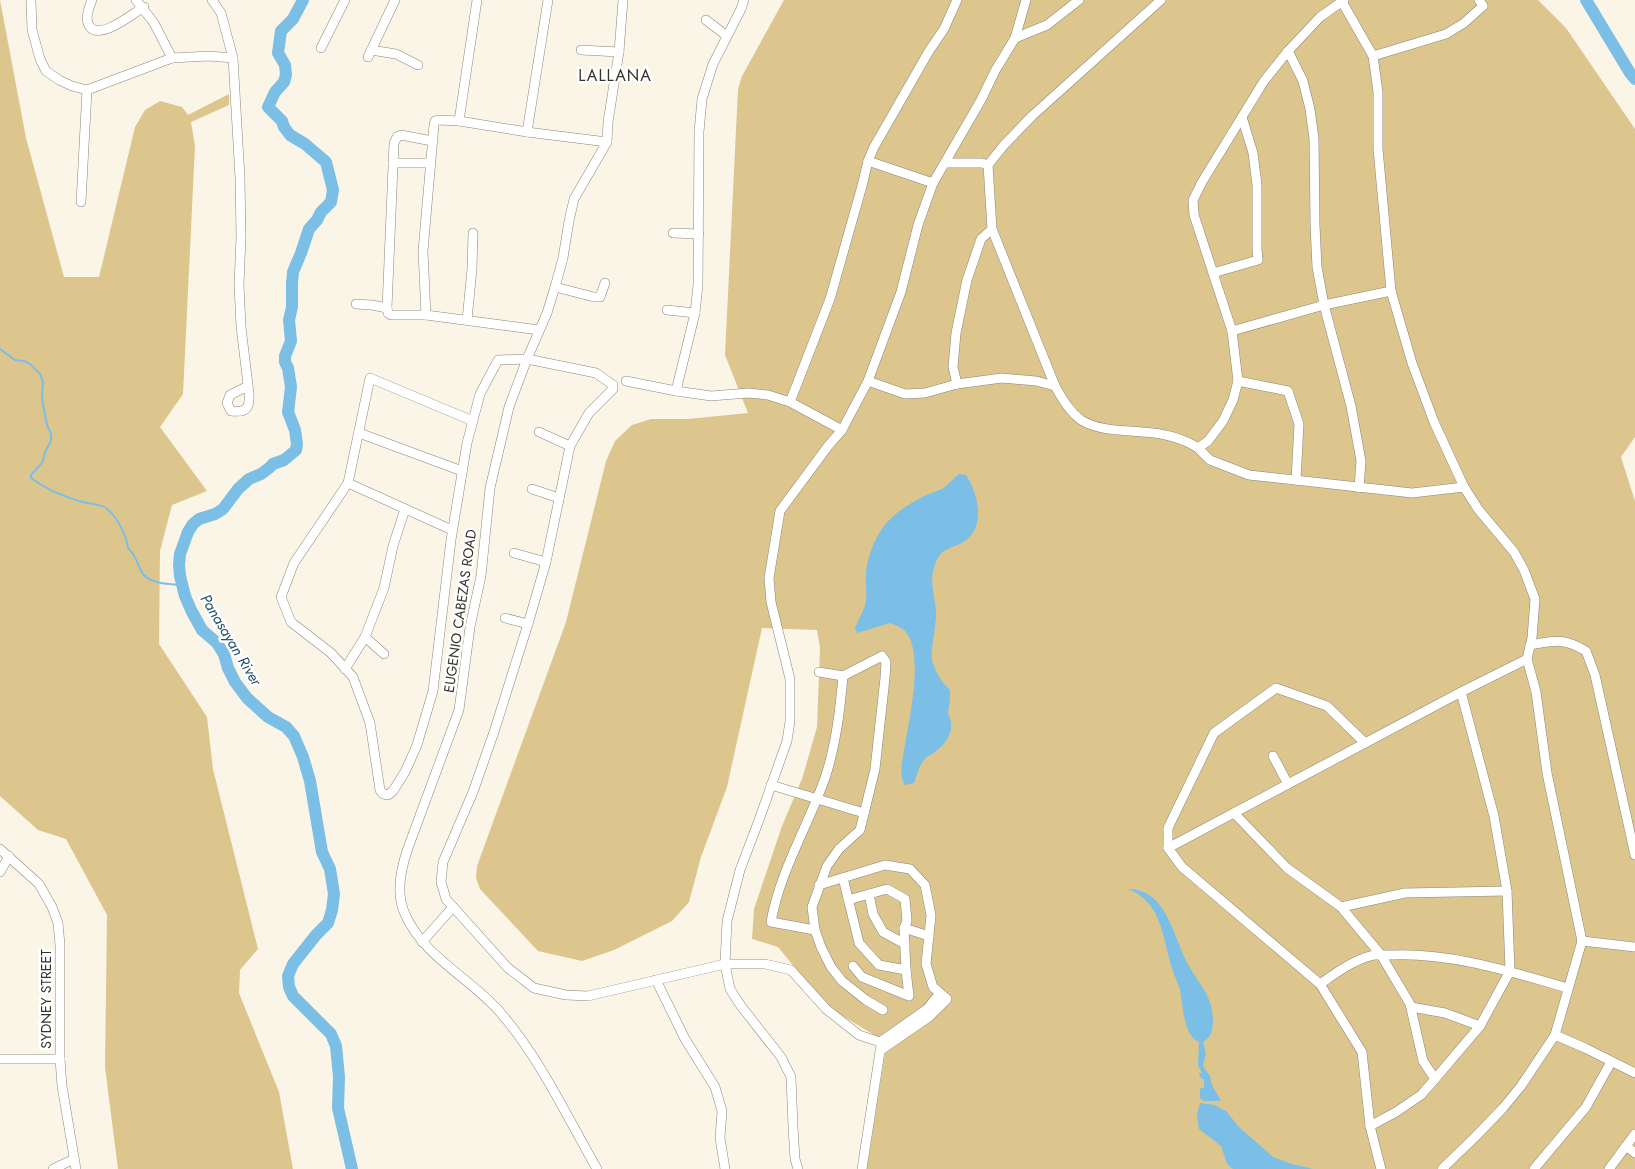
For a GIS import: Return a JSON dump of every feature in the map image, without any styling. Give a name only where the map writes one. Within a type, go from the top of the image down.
[{"type":"street","points":[[31,0],[32,30],[36,49],[46,71],[59,80],[87,90],[172,58],[209,56],[233,58]]},
{"type":"street","points":[[92,0],[87,22],[90,28],[102,32],[144,8]]},
{"type":"street","points":[[136,0],[154,23],[172,58]]},
{"type":"street","points":[[212,0],[221,13],[233,58],[240,178],[241,237],[238,286],[248,386]]},
{"type":"street","points":[[321,48],[345,0]]},
{"type":"street","points":[[395,0],[369,53],[396,54],[418,65]]},
{"type":"street","points":[[459,121],[476,0]]},
{"type":"street","points":[[527,132],[548,0]]},
{"type":"street","name":"EUGENIO CABEZAS ROAD","points":[[596,1169],[546,1077],[518,1036],[498,1010],[422,942],[412,928],[402,908],[400,886],[403,861],[459,710],[470,626],[481,576],[490,488],[509,407],[547,313],[555,288],[563,258],[574,199],[607,142],[608,122],[619,52],[623,0]]},
{"type":"street","points":[[676,391],[695,312],[698,285],[699,132],[702,99],[713,64],[744,0]]},
{"type":"street","points":[[790,402],[830,299],[868,161],[874,147],[929,51],[944,29],[957,0]]},
{"type":"street","points":[[798,1169],[795,1159],[792,1126],[791,1077],[781,1057],[740,1006],[730,989],[725,964],[727,921],[740,870],[787,741],[790,721],[790,679],[771,602],[770,578],[780,511],[842,430],[868,381],[901,292],[918,225],[933,183],[1015,38],[1026,0]]},
{"type":"street","points":[[1015,38],[1047,26],[1079,0]]},
{"type":"street","points":[[1161,0],[1032,116],[988,165],[992,228],[1055,386],[1067,407],[1081,420],[1100,428],[1179,438],[1198,448],[1210,460],[1249,475],[1412,493],[1464,487]]},
{"type":"street","points":[[1198,448],[1208,441],[1223,421],[1233,400],[1238,381],[1232,331],[1194,215],[1193,200],[1264,80],[1320,17],[1342,0],[1373,56],[1378,92],[1378,149],[1391,291],[1412,363],[1430,414],[1464,487],[1478,509],[1514,552],[1530,582],[1535,598],[1532,638],[1527,659],[1536,692],[1547,773],[1582,941],[1555,1035],[1521,1086],[1503,1108],[1442,1169]]},
{"type":"street","points":[[1373,56],[1446,34],[1464,23],[1483,6],[1479,0]]},
{"type":"street","points":[[706,20],[726,36]]},
{"type":"street","points":[[581,50],[619,52]]},
{"type":"street","points":[[1288,51],[1303,80],[1310,109],[1314,140],[1314,225],[1317,267],[1324,304],[1351,406],[1361,461],[1360,488]]},
{"type":"street","points":[[82,202],[87,90]]},
{"type":"street","points":[[1214,273],[1258,260],[1256,249],[1257,185],[1252,153],[1242,117]]},
{"type":"street","points":[[426,315],[422,251],[435,121],[459,121],[607,142]]},
{"type":"street","points":[[432,141],[399,136],[394,143],[388,313],[391,315],[426,315],[539,330]]},
{"type":"street","points":[[868,161],[933,183]]},
{"type":"street","points":[[393,163],[430,164]]},
{"type":"street","points":[[945,163],[982,163],[988,165]]},
{"type":"street","points":[[957,384],[953,368],[956,333],[967,280],[981,239],[992,228]]},
{"type":"street","points":[[467,320],[472,269],[473,232]]},
{"type":"street","points":[[673,233],[699,234]]},
{"type":"street","points":[[555,288],[600,297],[605,283]]},
{"type":"street","points":[[1232,331],[1324,304],[1391,291]]},
{"type":"street","points":[[356,304],[372,304],[387,308]]},
{"type":"street","points":[[667,310],[695,312]]},
{"type":"street","points":[[473,422],[370,378],[348,483],[294,563],[281,598],[291,622],[331,653],[353,677],[370,723],[380,790],[386,795],[393,791],[405,772],[417,745],[433,691],[452,530],[467,443],[473,422],[480,394],[498,360],[527,359],[596,374],[613,385],[613,389],[589,413],[570,446],[546,562],[528,624],[473,792],[443,862],[441,882],[446,900],[508,968],[534,988],[566,995],[588,996],[725,964],[764,964],[791,970],[826,1009],[859,1035],[881,1046]]},
{"type":"street","points":[[868,381],[904,394],[925,393],[957,384],[1002,378],[1036,381],[1055,386]]},
{"type":"street","points":[[626,381],[711,396],[748,392],[768,395],[790,402],[842,430]]},
{"type":"street","points":[[1238,381],[1288,391],[1299,424],[1296,480]]},
{"type":"street","points":[[539,432],[570,446]]},
{"type":"street","points":[[359,433],[462,471]]},
{"type":"street","points":[[348,483],[452,530]]},
{"type":"street","points":[[532,489],[559,498]]},
{"type":"street","points":[[346,669],[365,637],[384,588],[393,546],[405,509]]},
{"type":"street","points":[[514,553],[546,562]]},
{"type":"street","points":[[505,618],[528,624]]},
{"type":"street","points":[[365,637],[384,654]]},
{"type":"street","points":[[1530,645],[1567,642],[1586,651],[1595,675],[1635,855]]},
{"type":"street","points":[[819,672],[843,676],[882,656],[886,662],[875,769],[860,830],[839,849],[827,866],[812,907],[815,930],[828,960],[842,980],[866,1000],[883,1010]]},
{"type":"street","points":[[1168,848],[1460,692],[1527,659]]},
{"type":"street","points":[[815,930],[771,922],[783,878],[826,776],[835,742],[843,676]]},
{"type":"street","points":[[1365,743],[1327,706],[1276,688],[1214,733],[1168,828],[1168,848],[1182,867],[1320,984],[1362,1052],[1370,1126],[1381,1169]]},
{"type":"street","points":[[1370,1126],[1396,1112],[1420,1095],[1435,1079],[1480,1026],[1510,971],[1507,891],[1494,816],[1460,692]]},
{"type":"street","points":[[1274,756],[1288,784]]},
{"type":"street","points":[[771,785],[864,813]]},
{"type":"street","points":[[1234,812],[1287,868],[1340,907],[1381,955],[1411,1007],[1423,1061],[1435,1079]]},
{"type":"street","name":"SYDNEY STREET","points":[[0,849],[39,884],[52,907],[58,923],[60,945],[60,1059],[62,1086],[76,1169]]},
{"type":"street","points":[[0,872],[9,856]]},
{"type":"street","points":[[819,885],[885,865],[910,869],[925,885],[931,915],[926,964],[934,987],[944,996],[881,1046],[862,1169]]},
{"type":"street","points":[[843,878],[859,943],[879,965],[906,970]]},
{"type":"street","points":[[848,900],[887,889],[905,899],[907,921],[904,928],[909,996],[862,977],[854,966]]},
{"type":"street","points":[[1340,907],[1405,893],[1507,891]]},
{"type":"street","points":[[869,894],[873,914],[883,932],[905,944]]},
{"type":"street","points":[[422,942],[453,908]]},
{"type":"street","points":[[904,928],[929,936]]},
{"type":"street","points":[[1582,941],[1635,947]]},
{"type":"street","points":[[1320,984],[1350,964],[1371,955],[1381,955],[1441,956],[1510,971],[1568,988]]},
{"type":"street","points":[[656,980],[685,1039],[715,1087],[722,1111],[720,1138],[726,1169]]},
{"type":"street","points":[[1411,1007],[1445,1014],[1480,1026]]},
{"type":"street","points":[[1555,1035],[1635,1073]]},
{"type":"street","points":[[0,1059],[60,1059]]},
{"type":"street","points":[[1534,1169],[1586,1107],[1611,1062]]},
{"type":"street","points":[[1609,1169],[1635,1134]]},
{"type":"street","points":[[1626,1146],[1635,1153]]},
{"type":"street","points":[[53,1169],[74,1159]]},
{"type":"shaded area","points":[[0,0],[26,138],[64,277],[99,277],[135,127],[145,110],[160,101],[182,107],[188,115],[229,94],[229,105],[191,122],[195,146],[183,394],[160,427],[207,491],[172,505],[160,551],[159,644],[207,717],[213,769],[258,949],[240,970],[239,993],[279,1092],[293,1169],[118,1169],[105,1067],[107,915],[66,839],[38,830],[0,796]]},
{"type":"shaded area","points":[[784,0],[1538,0],[1566,28],[1635,129],[1635,437],[1621,457],[1635,501],[1635,1169],[867,1169],[885,1053],[879,1038],[833,1010],[778,947],[752,939],[754,909],[782,826],[802,779],[817,727],[820,648],[817,630],[762,628],[727,787],[701,857],[689,902],[672,921],[614,950],[582,961],[538,951],[480,889],[476,878],[477,866],[566,622],[606,461],[615,441],[632,425],[651,419],[688,419],[748,413],[725,355],[738,89],[742,76]]},
{"type":"water","points":[[959,474],[966,475],[974,491],[978,509],[976,527],[972,535],[965,541],[942,553],[936,562],[932,575],[936,616],[932,660],[939,676],[950,690],[948,714],[951,729],[944,744],[922,763],[914,783],[905,785],[902,778],[902,764],[912,707],[915,670],[914,654],[910,640],[903,629],[890,623],[857,633],[855,629],[865,604],[868,561],[876,539],[882,530],[903,508],[945,487]]},
{"type":"water","points":[[1127,889],[1140,891],[1151,896],[1160,905],[1173,928],[1188,964],[1209,999],[1213,1023],[1211,1034],[1203,1042],[1206,1053],[1203,1066],[1210,1076],[1212,1085],[1221,1101],[1204,1101],[1200,1098],[1200,1089],[1204,1087],[1204,1080],[1200,1077],[1199,1073],[1202,1073],[1198,1065],[1199,1042],[1194,1039],[1187,1027],[1180,990],[1159,921],[1147,902],[1139,895]]},
{"type":"water","points":[[1200,1103],[1215,1105],[1226,1111],[1239,1127],[1273,1157],[1313,1169],[1233,1169],[1227,1164],[1221,1146],[1199,1129],[1197,1114]]},
{"type":"waterway","name":"Panasayan River","points":[[303,0],[293,19],[281,31],[278,53],[285,65],[286,75],[284,82],[275,92],[268,107],[282,121],[290,135],[305,144],[326,162],[333,190],[331,202],[309,229],[293,272],[292,307],[289,320],[291,341],[285,356],[285,362],[288,368],[291,387],[288,412],[295,430],[296,450],[284,460],[273,464],[261,474],[249,479],[238,489],[223,509],[215,514],[199,519],[193,524],[180,554],[179,565],[185,596],[202,630],[217,643],[224,654],[235,682],[247,698],[268,717],[286,727],[294,736],[310,781],[322,852],[330,869],[334,894],[328,923],[293,964],[288,976],[289,987],[293,996],[331,1034],[336,1046],[339,1077],[338,1108],[352,1169]]},
{"type":"waterway","points":[[1586,0],[1635,79]]},
{"type":"waterway","points":[[0,349],[15,360],[30,364],[40,374],[43,382],[42,399],[51,441],[42,463],[31,475],[31,478],[62,495],[106,508],[120,526],[126,538],[128,548],[134,555],[144,575],[156,582],[182,585]]},
{"type":"district","name":"LALLANA","points":[[615,75]]}]
